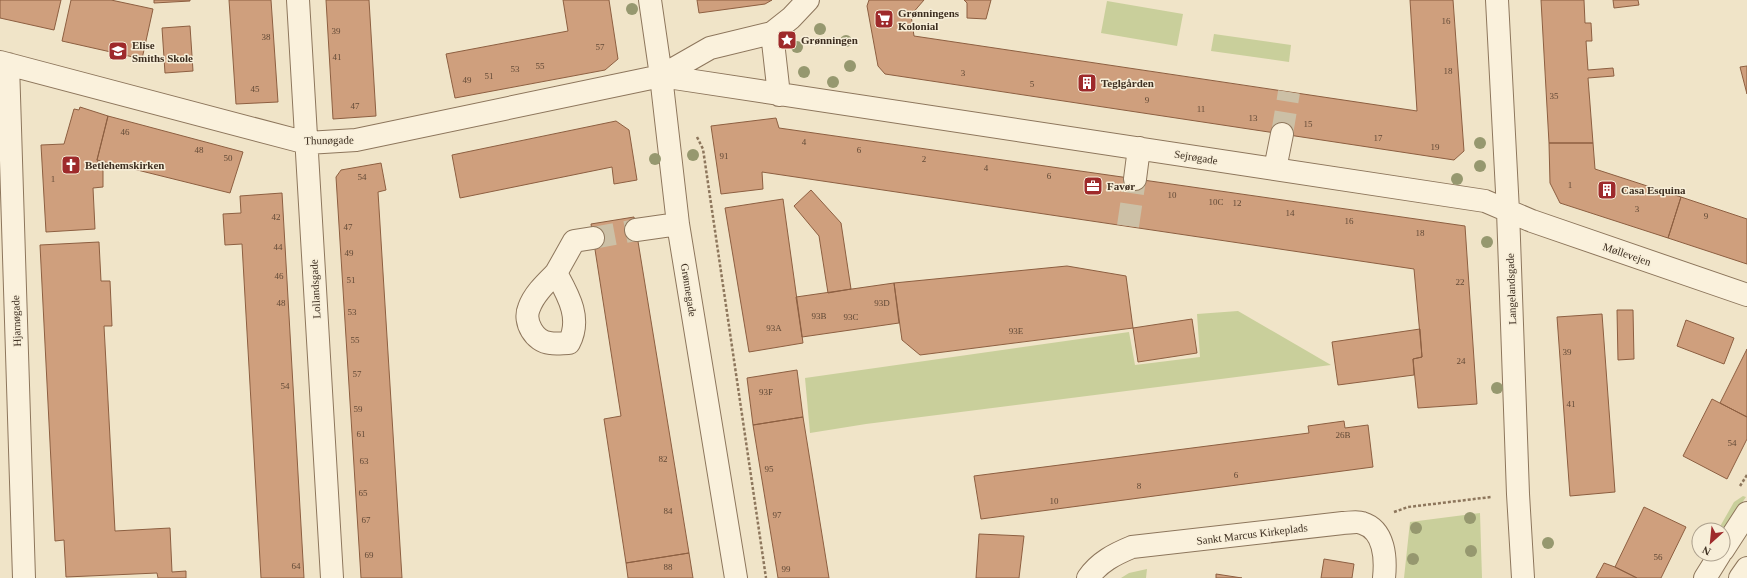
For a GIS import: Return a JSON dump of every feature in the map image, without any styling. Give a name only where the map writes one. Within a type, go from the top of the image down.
[{"type":"street","name":"Lollandsgade","points":[[298,0],[332,578]]},
{"type":"street","name":"Grønnegade","points":[[650,0],[661,76],[678,224],[736,578]]},
{"type":"street","points":[[661,76],[710,48],[772,33],[791,18],[808,0]]},
{"type":"street","name":"Langelandsgade","points":[[1497,0],[1508,211],[1518,494],[1523,578]]},
{"type":"street","points":[[661,76],[779,95],[772,33]]},
{"type":"street","name":"Thunøgade","points":[[4,63],[307,143],[356,140],[661,76]]},
{"type":"street","name":"Hjarnøgade","points":[[4,63],[24,578]]},
{"type":"street","name":"Sejrøgade","points":[[779,95],[882,109],[1485,201],[1508,211]]},
{"type":"street","points":[[1275,169],[1282,134]]},
{"type":"street","points":[[1135,179],[1139,148]]},
{"type":"street","name":"Møllevejen","points":[[1508,211],[1540,224],[1747,295]]},
{"type":"street","points":[[636,230],[678,224]]},
{"type":"street","points":[[556,273],[574,241],[593,238]]},
{"type":"street","points":[[1731,538],[1747,513]]},
{"type":"street","name":"Sankt Marcus Kirkeplads","points":[[1088,578],[1103,562],[1117,553],[1132,547],[1343,523],[1362,523]]},
{"type":"street","points":[[1362,523],[1372,529],[1380,537],[1384,553],[1384,578]]},
{"type":"street","points":[[1705,578],[1715,562]]},
{"type":"street","points":[[1740,578],[1747,568]]},
{"type":"path","points":[[703,150],[766,578]]},
{"type":"path","points":[[1362,523],[1408,507],[1518,494]]},
{"type":"green space","points":[[1107,1],[1183,14],[1177,46],[1101,33]]},
{"type":"green space","points":[[1214,34],[1291,45],[1289,62],[1211,51]]},
{"type":"green space","points":[[1238,311],[1331,365],[866,424],[810,433],[805,378],[1129,332],[1135,365],[1200,357],[1197,314]]},
{"type":"green space","points":[[1743,496],[1746,497],[1729,522],[1723,522],[1734,502]]},
{"type":"green space","points":[[1480,513],[1482,578],[1404,578],[1410,522]]},
{"type":"green space","points":[[1147,569],[1146,578],[1121,578],[1129,573]]},
{"type":"building","points":[[0,0],[61,0],[54,30],[0,18]]},
{"type":"building","points":[[71,0],[111,0],[153,9],[142,59],[62,41]]},
{"type":"building","points":[[154,0],[190,0],[190,1],[154,3]]},
{"type":"building","points":[[229,0],[271,0],[278,102],[236,104]]},
{"type":"building","points":[[326,0],[369,0],[376,116],[333,119]]},
{"type":"building","points":[[563,0],[609,0],[618,59],[605,70],[455,98],[446,54],[568,31]]},
{"type":"building","points":[[697,0],[772,0],[765,4],[699,13]]},
{"type":"building","name":"Teglgården","points":[[869,0],[924,0],[911,15],[914,36],[1417,111],[1410,0],[1453,0],[1464,151],[1454,160],[885,74],[878,66],[867,6]]},
{"type":"building","points":[[964,0],[991,0],[986,19],[967,18],[967,3]]},
{"type":"building","points":[[1541,0],[1584,0],[1585,23],[1591,23],[1592,41],[1586,41],[1588,70],[1613,68],[1614,76],[1588,78],[1593,143],[1549,143]]},
{"type":"building","points":[[1613,0],[1638,0],[1639,5],[1614,8]]},
{"type":"building","points":[[190,26],[193,71],[165,73],[162,28]]},
{"type":"building","points":[[1747,66],[1747,94],[1740,67]]},
{"type":"building","name":"Betlehemskirken","points":[[80,107],[108,116],[97,160],[103,171],[103,187],[93,188],[95,229],[46,232],[41,145],[64,144],[74,109],[79,110]]},
{"type":"building","points":[[108,116],[243,152],[230,193],[97,160]]},
{"type":"building","points":[[776,118],[779,128],[1465,226],[1477,404],[1418,408],[1413,359],[1422,357],[1414,269],[762,172],[763,189],[721,194],[711,126]]},
{"type":"building","points":[[616,121],[629,130],[637,180],[614,184],[612,167],[460,198],[452,155]]},
{"type":"building","name":"Casa Esquina","points":[[1549,143],[1593,143],[1595,169],[1681,197],[1668,238],[1560,203],[1550,183]]},
{"type":"building","points":[[381,163],[386,190],[378,192],[402,578],[361,578],[336,177],[341,170]]},
{"type":"building","points":[[811,190],[841,223],[851,289],[828,293],[819,236],[794,206]]},
{"type":"building","points":[[282,193],[304,578],[261,578],[242,244],[225,245],[223,214],[241,213],[240,196]]},
{"type":"building","points":[[1681,197],[1747,219],[1747,264],[1668,238]]},
{"type":"building","points":[[783,199],[803,343],[749,352],[725,208]]},
{"type":"building","points":[[634,217],[689,553],[626,563],[604,419],[621,416],[591,224]]},
{"type":"building","points":[[99,242],[101,281],[110,281],[112,326],[104,326],[115,531],[170,528],[172,572],[186,571],[186,578],[158,578],[157,573],[66,577],[64,540],[55,541],[40,245]]},
{"type":"building","points":[[1067,266],[1126,276],[1133,328],[920,355],[902,340],[894,283]]},
{"type":"building","points":[[894,283],[899,323],[802,337],[796,297]]},
{"type":"building","points":[[1617,310],[1633,310],[1634,359],[1618,360]]},
{"type":"building","points":[[1602,314],[1615,492],[1570,496],[1557,317]]},
{"type":"building","points":[[1192,319],[1197,353],[1138,362],[1133,328]]},
{"type":"building","points":[[1686,320],[1734,338],[1724,364],[1677,346]]},
{"type":"building","points":[[1420,329],[1422,357],[1413,359],[1414,375],[1338,385],[1332,342]]},
{"type":"building","points":[[1747,349],[1747,417],[1720,403]]},
{"type":"building","points":[[797,370],[803,417],[753,425],[747,378]]},
{"type":"building","points":[[1712,399],[1747,417],[1747,439],[1727,479],[1683,456]]},
{"type":"building","points":[[803,417],[829,578],[778,578],[753,425]]},
{"type":"building","points":[[1344,421],[1345,428],[1368,425],[1373,467],[981,519],[974,476],[1309,433],[1308,426]]},
{"type":"building","points":[[1644,507],[1686,527],[1661,578],[1637,578],[1615,567]]},
{"type":"building","points":[[979,534],[1024,536],[1019,578],[976,578]]},
{"type":"building","points":[[689,553],[693,578],[628,578],[626,563]]},
{"type":"building","points":[[1324,559],[1354,564],[1352,578],[1321,578]]},
{"type":"building","points":[[1604,563],[1615,567],[1637,578],[1596,578]]},
{"type":"building","points":[[1216,574],[1242,578],[1216,578]]},
{"type":"tunnel","points":[[1282,134],[1289,92]]},
{"type":"tunnel","points":[[1128,226],[1135,179]]},
{"type":"tunnel","points":[[593,238],[636,230]]},
{"type":"place","name":"Grønningens Kolonial","points":[[884,19]]},
{"type":"place","name":"Grønningen","points":[[787,40]]},
{"type":"place","name":"Elise Smiths Skole","points":[[118,51]]},
{"type":"place","name":"Teglgården","points":[[1087,83]]},
{"type":"place","name":"Betlehemskirken","points":[[71,165]]},
{"type":"place","name":"Favør","points":[[1093,186]]},
{"type":"place","name":"Casa Esquina","points":[[1607,190]]}]
